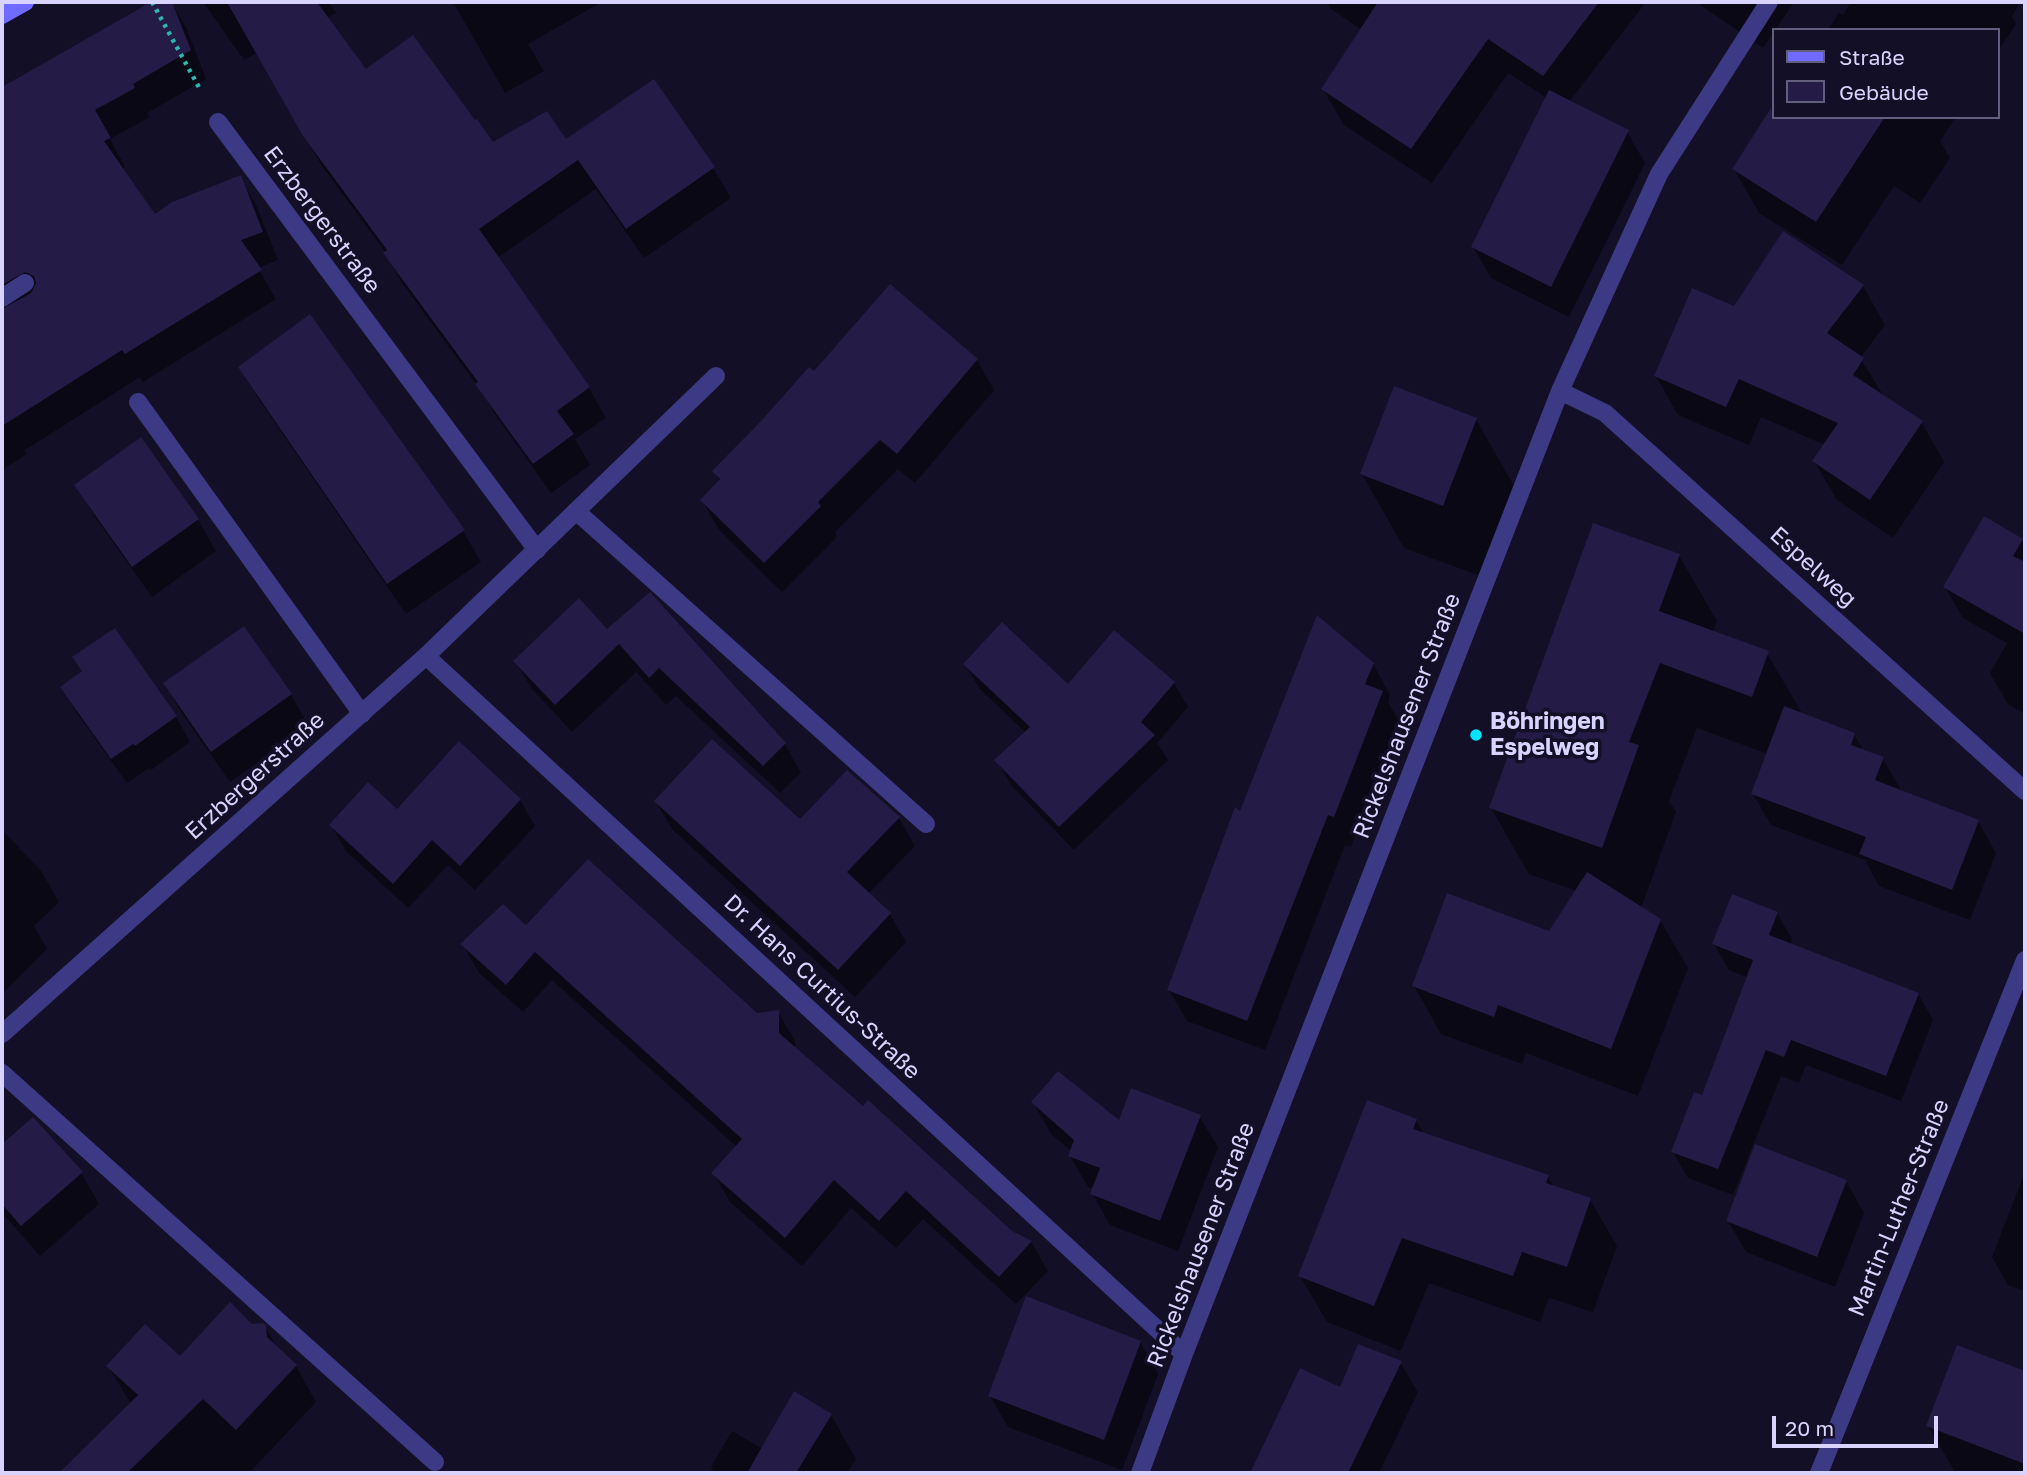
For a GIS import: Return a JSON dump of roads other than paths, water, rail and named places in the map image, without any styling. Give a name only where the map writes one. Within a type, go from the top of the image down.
[{"type":"street","points":[[2,15],[25,2]]},
{"type":"street","name":"Rickelshausener Straße","points":[[1140,1473],[1560,391],[1659,174],[1769,2]]},
{"type":"street","name":"Erzbergerstraße","points":[[218,122],[537,550]]},
{"type":"street","points":[[2,298],[25,284]]},
{"type":"street","name":"Erzbergerstraße","points":[[2,1034],[426,656],[716,376]]},
{"type":"street","name":"Espelweg","points":[[1560,391],[1605,413],[2025,791]]},
{"type":"street","points":[[138,402],[362,714]]},
{"type":"street","points":[[576,511],[926,824]]},
{"type":"street","name":"Dr. Hans Curtius-Straße","points":[[426,656],[1184,1354]]},
{"type":"street","name":"Martin-Luther-Straße","points":[[1819,1473],[2025,960]]},
{"type":"street","points":[[2,1073],[435,1462]]},
{"type":"place","name":"Böhringen Espelweg","points":[[1476,735]]}]
